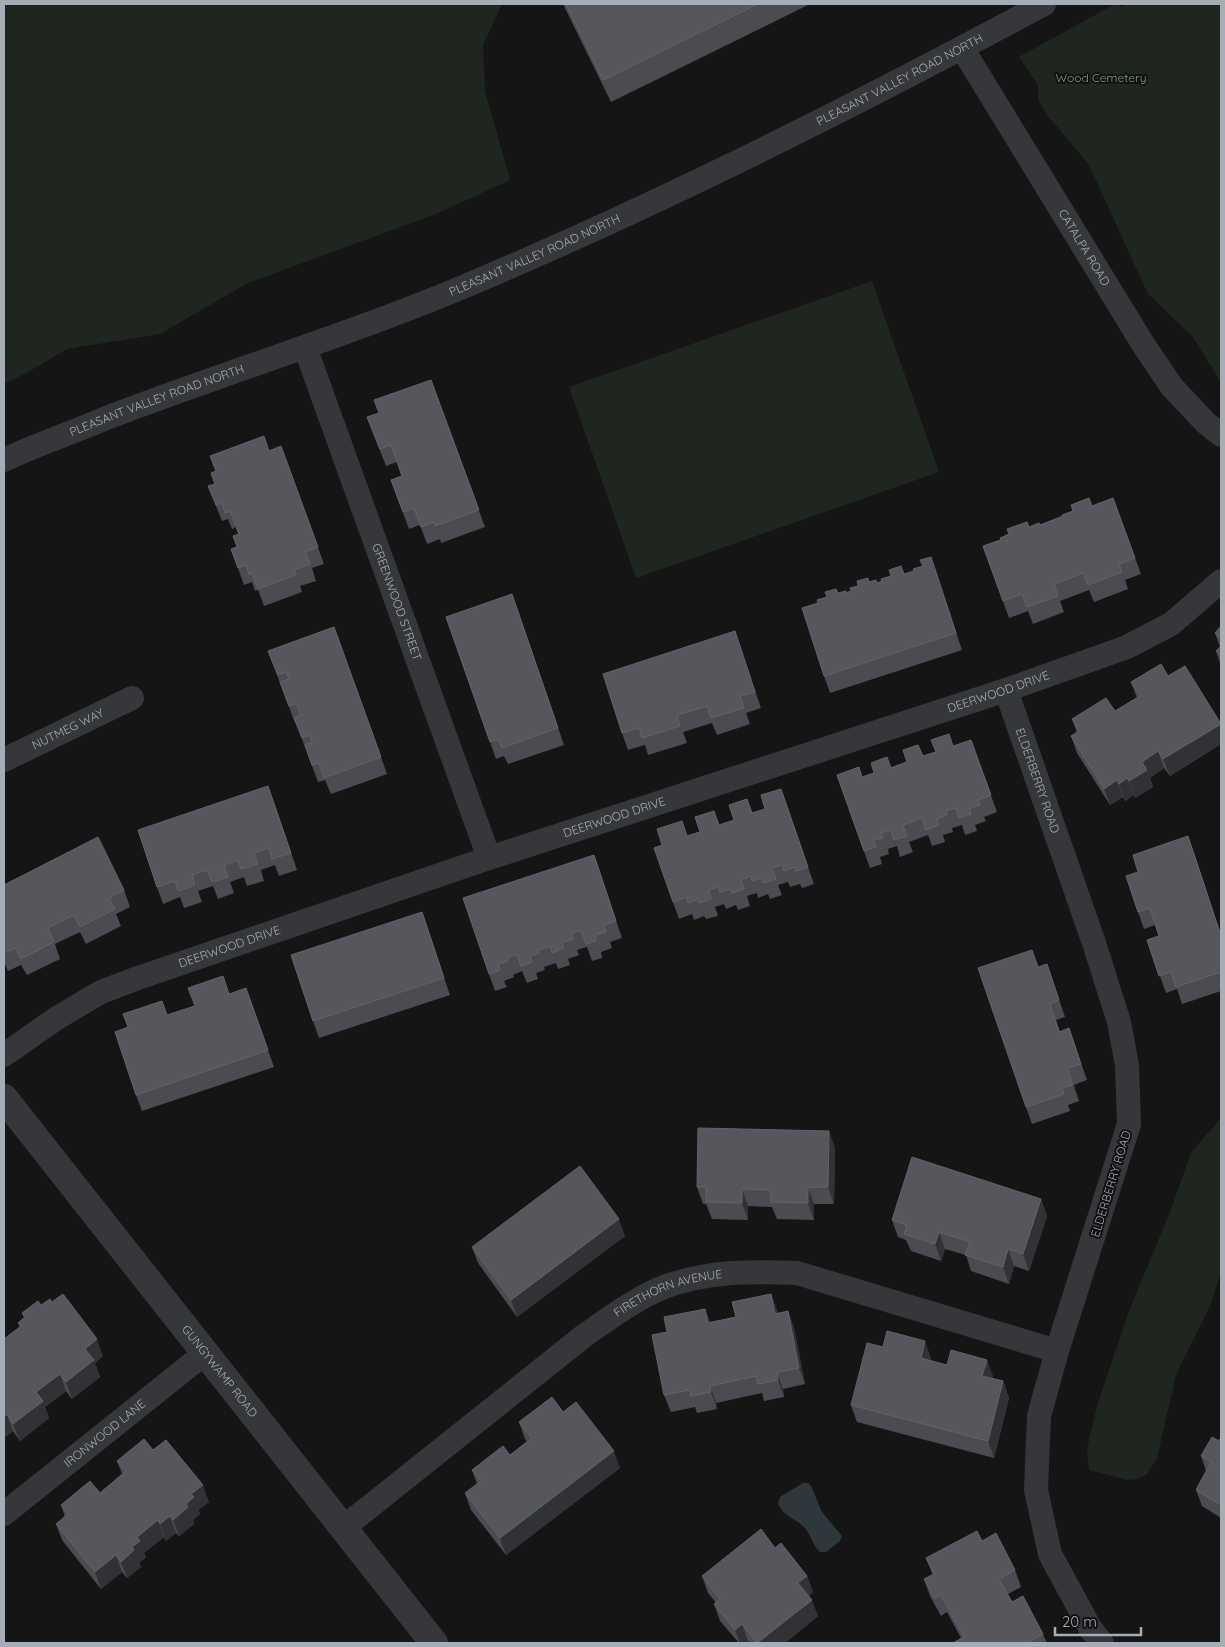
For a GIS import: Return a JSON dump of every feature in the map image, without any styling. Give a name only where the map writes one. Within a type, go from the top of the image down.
[{"type":"street","name":"PLEASANT VALLEY ROAD NORTH","points":[[4,460],[152,401],[305,347],[462,287],[652,204],[814,124],[1044,4]]},
{"type":"street","name":"CATALPA ROAD","points":[[962,48],[1152,358],[1172,387],[1206,423],[1221,435]]},
{"type":"street","name":"GREENWOOD STREET","points":[[305,347],[488,858]]},
{"type":"street","name":"DEERWOOD DRIVE","points":[[4,1056],[58,1018],[101,992],[138,978],[488,858],[1006,690],[1127,647],[1171,624],[1221,581]]},
{"type":"street","name":"ELDERBERRY ROAD","points":[[1006,690],[1094,943],[1119,1022],[1127,1065],[1130,1124],[1057,1351],[1039,1416],[1036,1490],[1050,1554],[1090,1628],[1102,1643]]},
{"type":"street","name":"NUTMEG WAY","points":[[4,760],[132,698]]},
{"type":"street","name":"GUNGYWAMP ROAD","points":[[4,1098],[204,1354],[434,1643]]},
{"type":"street","name":"FIRETHORN AVENUE","points":[[342,1528],[585,1335],[620,1311],[664,1287],[710,1275],[753,1271],[798,1273],[1057,1351]]},
{"type":"street","name":"IRONWOOD LANE","points":[[4,1514],[204,1354]]},
{"type":"green space","points":[[4,4],[502,4],[483,45],[485,91],[510,180],[436,214],[248,283],[160,334],[67,349],[4,384]]},
{"type":"green space","name":"Wood Cemetery","points":[[1115,4],[1121,7],[1127,4],[1221,4],[1221,382],[1192,336],[1148,294],[1088,163],[1048,116],[1038,99],[1038,85],[1019,57]]},
{"type":"green space","points":[[872,281],[939,472],[636,578],[569,387]]},
{"type":"green space","points":[[1221,1118],[1221,1271],[1211,1304],[1176,1375],[1157,1458],[1147,1474],[1138,1479],[1128,1480],[1089,1470],[1087,1449],[1097,1406],[1129,1311],[1170,1212],[1191,1153]]},
{"type":"shaded area","points":[[803,1483],[808,1483],[811,1486],[822,1512],[842,1536],[840,1541],[826,1552],[820,1552],[805,1528],[785,1514],[778,1504],[780,1497]]},
{"type":"building","points":[[566,4],[758,4],[603,80]]},
{"type":"building","points":[[431,380],[479,510],[435,526],[434,522],[421,527],[414,508],[403,512],[391,480],[402,476],[391,445],[380,449],[367,417],[379,413],[374,400]]},
{"type":"building","points":[[264,436],[269,451],[281,446],[318,547],[305,552],[310,564],[294,570],[296,575],[258,589],[252,573],[249,575],[246,565],[238,568],[231,549],[237,547],[233,536],[239,534],[230,511],[225,513],[222,503],[216,505],[208,486],[215,484],[211,473],[216,471],[210,456]]},
{"type":"building","points":[[1089,498],[1092,506],[1113,498],[1135,558],[1119,564],[1122,572],[1088,585],[1083,573],[1054,584],[1058,596],[1027,607],[1022,594],[1003,601],[983,546],[1001,540],[1000,538],[1009,534],[1007,529],[1027,522],[1029,527],[1039,523],[1040,525],[1063,516],[1073,511],[1071,505]]},
{"type":"building","points":[[931,557],[956,633],[824,676],[802,608],[818,603],[817,600],[827,597],[825,592],[836,589],[838,593],[851,591],[850,588],[858,586],[857,581],[868,578],[869,582],[876,580],[877,583],[882,581],[881,579],[891,576],[889,570],[901,566],[904,574],[914,571],[913,569],[923,566],[920,560]]},
{"type":"building","points":[[512,594],[558,728],[502,748],[498,739],[490,742],[446,617]]},
{"type":"building","points":[[1221,626],[1221,639],[1215,633]]},
{"type":"building","points":[[334,627],[381,757],[324,778],[319,763],[312,765],[305,745],[312,742],[310,735],[302,738],[294,718],[301,715],[296,704],[289,706],[280,682],[289,679],[286,672],[278,675],[268,651]]},
{"type":"building","points":[[735,631],[755,692],[740,696],[744,708],[711,718],[707,706],[677,715],[680,726],[642,738],[639,728],[622,733],[603,674]]},
{"type":"building","points":[[1221,646],[1221,656],[1216,651]]},
{"type":"building","points":[[1161,664],[1168,676],[1185,666],[1221,724],[1163,759],[1158,751],[1142,762],[1147,770],[1129,781],[1127,778],[1119,784],[1117,780],[1104,789],[1071,736],[1079,731],[1072,719],[1106,698],[1115,711],[1140,696],[1131,682]]},
{"type":"building","points":[[949,734],[953,746],[971,740],[991,795],[978,800],[980,805],[969,809],[971,814],[959,818],[956,808],[946,811],[947,815],[937,819],[939,825],[926,830],[922,818],[903,825],[907,836],[894,840],[891,830],[881,833],[883,838],[874,840],[876,847],[864,851],[837,775],[859,767],[862,777],[874,773],[871,763],[887,757],[891,768],[907,762],[903,750],[918,745],[923,756],[936,752],[931,740]]},
{"type":"building","points":[[268,786],[291,853],[272,859],[269,848],[254,853],[258,864],[241,869],[238,860],[224,865],[228,877],[212,882],[207,870],[192,875],[195,885],[178,891],[175,881],[157,887],[138,830]]},
{"type":"building","points":[[781,789],[808,867],[796,871],[794,867],[784,871],[782,865],[772,868],[776,879],[764,883],[762,878],[752,881],[751,876],[741,880],[744,889],[732,893],[730,889],[720,892],[718,887],[709,890],[711,899],[699,903],[698,899],[688,903],[687,897],[673,902],[654,848],[662,845],[657,829],[682,821],[687,836],[700,832],[695,817],[714,811],[719,825],[734,820],[729,805],[747,799],[752,813],[765,809],[761,795]]},
{"type":"building","points":[[1188,836],[1221,936],[1221,972],[1176,987],[1171,972],[1159,976],[1147,940],[1159,936],[1150,908],[1138,912],[1126,876],[1138,872],[1133,855]]},
{"type":"building","points":[[98,837],[124,890],[109,898],[115,909],[80,927],[74,915],[48,928],[54,942],[21,959],[15,948],[4,953],[4,885]]},
{"type":"building","points":[[594,855],[616,921],[604,925],[606,932],[595,935],[596,941],[586,944],[581,930],[571,934],[573,939],[562,943],[564,948],[552,953],[550,946],[538,950],[539,953],[530,956],[532,962],[521,966],[517,954],[507,958],[508,961],[498,964],[500,970],[489,974],[463,898]]},
{"type":"building","points":[[422,912],[444,978],[313,1021],[291,955]]},
{"type":"building","points":[[1032,950],[1038,967],[1047,964],[1059,1000],[1050,1004],[1059,1032],[1069,1028],[1081,1064],[1068,1068],[1073,1085],[1062,1088],[1064,1094],[1026,1107],[978,968]]},
{"type":"building","points":[[223,976],[229,994],[246,988],[268,1050],[136,1095],[115,1032],[128,1027],[123,1014],[162,1001],[167,1015],[195,1006],[188,988]]},
{"type":"building","points":[[698,1128],[829,1131],[828,1187],[808,1187],[808,1203],[771,1202],[771,1190],[742,1189],[742,1203],[706,1202],[706,1187],[697,1187]]},
{"type":"building","points":[[912,1157],[1041,1199],[1023,1254],[1008,1249],[1003,1267],[965,1255],[970,1242],[939,1232],[935,1244],[904,1234],[907,1225],[892,1220]]},
{"type":"building","points":[[580,1166],[619,1219],[511,1300],[472,1247]]},
{"type":"building","points":[[63,1294],[97,1339],[85,1349],[94,1360],[66,1382],[60,1374],[36,1392],[43,1401],[13,1424],[7,1414],[4,1417],[4,1339],[21,1326],[18,1323],[25,1317],[22,1313],[38,1301],[41,1305],[50,1299],[52,1302]]},
{"type":"building","points":[[771,1294],[775,1314],[788,1311],[799,1368],[777,1372],[778,1380],[758,1384],[756,1376],[710,1386],[711,1392],[691,1396],[690,1390],[664,1395],[652,1335],[667,1332],[664,1317],[705,1309],[708,1323],[736,1317],[732,1302]]},
{"type":"building","points":[[887,1331],[925,1341],[921,1358],[947,1365],[951,1350],[987,1360],[982,1376],[1003,1381],[988,1441],[851,1405],[867,1343],[883,1347]]},
{"type":"building","points":[[552,1397],[563,1412],[576,1402],[614,1451],[500,1538],[465,1493],[481,1481],[472,1470],[503,1446],[510,1455],[532,1438],[519,1422]]},
{"type":"building","points":[[1212,1437],[1219,1441],[1221,1437],[1221,1505],[1196,1490],[1211,1462],[1201,1456]]},
{"type":"building","points":[[144,1439],[153,1450],[166,1440],[203,1485],[191,1494],[194,1497],[186,1504],[188,1507],[173,1520],[170,1516],[160,1524],[158,1520],[137,1537],[140,1541],[132,1547],[134,1550],[121,1562],[116,1555],[95,1572],[56,1524],[68,1514],[61,1505],[90,1481],[100,1493],[126,1471],[117,1461]]},
{"type":"building","points":[[761,1529],[775,1548],[781,1543],[807,1576],[798,1583],[812,1600],[757,1643],[742,1624],[735,1630],[714,1604],[720,1599],[702,1576]]},
{"type":"building","points":[[977,1531],[982,1541],[996,1533],[1015,1570],[999,1579],[1012,1602],[1023,1596],[1043,1634],[1030,1643],[953,1643],[964,1637],[941,1595],[935,1599],[924,1579],[934,1574],[926,1558]]}]
